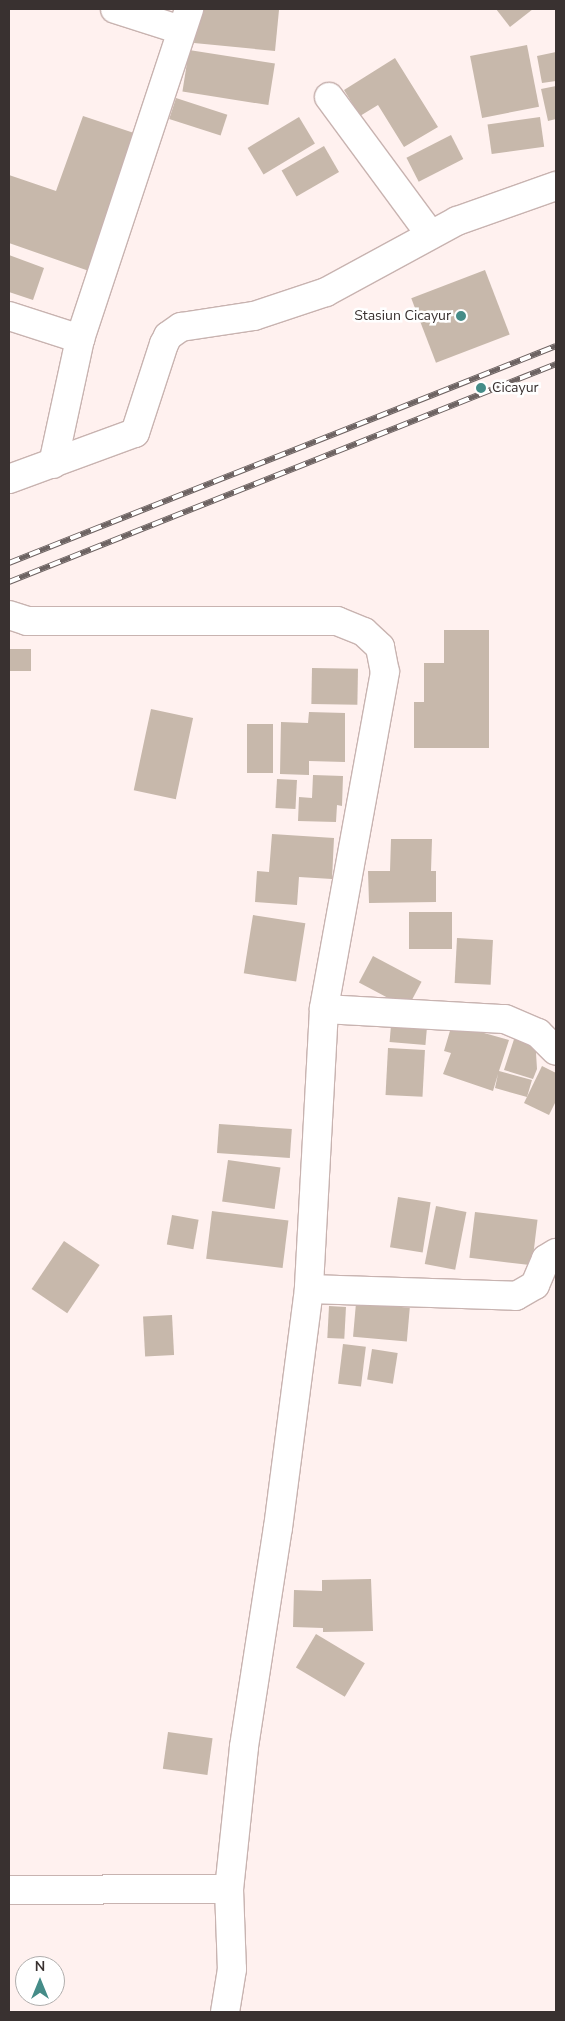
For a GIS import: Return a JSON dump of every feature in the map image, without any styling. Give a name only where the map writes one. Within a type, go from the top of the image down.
[{"type":"street","points":[[54,464],[80,339],[185,20],[115,9]]},
{"type":"street","points":[[329,97],[430,234]]},
{"type":"street","points":[[9,479],[134,433],[164,344],[168,336],[182,327],[254,316],[326,292],[361,276],[430,234],[479,211],[556,186]]},
{"type":"street","points":[[9,316],[80,339]]},
{"type":"street","points":[[9,615],[27,621],[337,622],[364,632],[380,646],[385,672],[324,1009],[309,1289],[278,1527],[244,1748],[229,1889],[232,1969],[225,2012]]},
{"type":"street","points":[[324,1009],[505,1019],[538,1033],[556,1051]]},
{"type":"street","points":[[309,1289],[516,1296],[535,1286],[546,1259],[556,1253]]},
{"type":"street","points":[[9,1890],[229,1889]]},
{"type":"building","points":[[198,9],[279,10],[275,51],[194,43]]},
{"type":"building","points":[[496,9],[533,9],[510,27]]},
{"type":"building","points":[[527,45],[539,107],[482,118],[470,56]]},
{"type":"building","points":[[189,50],[275,64],[268,105],[182,91]]},
{"type":"building","points":[[556,52],[556,81],[542,83],[537,56]]},
{"type":"building","points":[[395,58],[438,127],[404,147],[378,105],[360,116],[344,90]]},
{"type":"building","points":[[556,86],[556,119],[548,121],[541,89]]},
{"type":"building","points":[[176,98],[227,115],[221,136],[169,119]]},
{"type":"building","points":[[83,116],[137,134],[89,271],[9,243],[9,175],[56,191]]},
{"type":"building","points":[[299,117],[315,144],[264,174],[248,148]]},
{"type":"building","points":[[540,117],[544,147],[492,154],[488,124]]},
{"type":"building","points":[[451,135],[463,159],[419,182],[406,158]]},
{"type":"building","points":[[324,146],[339,172],[297,196],[282,170]]},
{"type":"building","points":[[9,255],[44,268],[33,300],[9,292]]},
{"type":"building","name":"Stasiun Cicayur","points":[[485,270],[510,334],[436,363],[411,298]]},
{"type":"building","points":[[444,630],[489,630],[489,748],[414,748],[414,702],[424,702],[424,663],[444,663]]},
{"type":"building","points":[[9,649],[31,649],[31,671],[9,671]]},
{"type":"building","points":[[312,668],[358,669],[357,705],[311,704]]},
{"type":"building","points":[[151,709],[193,718],[176,799],[134,790]]},
{"type":"building","points":[[309,712],[345,713],[345,762],[309,761],[309,775],[280,774],[281,722],[308,723]]},
{"type":"building","points":[[247,724],[273,724],[273,773],[247,773]]},
{"type":"building","points":[[313,775],[343,776],[342,806],[337,805],[336,822],[298,821],[299,797],[312,798]]},
{"type":"building","points":[[277,779],[297,780],[295,809],[275,808]]},
{"type":"building","points":[[272,834],[334,838],[332,879],[299,877],[297,905],[255,902],[257,871],[269,872]]},
{"type":"building","points":[[391,839],[432,839],[431,871],[436,871],[436,902],[369,903],[368,871],[390,871]]},
{"type":"building","points":[[409,912],[452,912],[452,949],[409,949]]},
{"type":"building","points":[[253,915],[305,923],[296,982],[244,973]]},
{"type":"building","points":[[457,938],[493,940],[491,985],[455,983]]},
{"type":"building","points":[[373,956],[422,982],[407,1008],[359,982]]},
{"type":"building","points":[[392,1014],[428,1017],[425,1045],[390,1042]]},
{"type":"building","points":[[452,1024],[509,1040],[499,1071],[532,1080],[527,1097],[495,1088],[498,1074],[493,1091],[443,1074],[451,1053],[444,1051]]},
{"type":"building","points":[[517,1030],[535,1036],[537,1069],[533,1079],[504,1070]]},
{"type":"building","points":[[388,1048],[425,1050],[422,1097],[386,1095]]},
{"type":"building","points":[[542,1066],[556,1073],[556,1101],[549,1115],[524,1103]]},
{"type":"building","points":[[219,1124],[292,1129],[290,1158],[217,1153]]},
{"type":"building","points":[[228,1160],[280,1167],[275,1209],[222,1202]]},
{"type":"building","points":[[398,1197],[431,1202],[423,1253],[390,1247]]},
{"type":"building","points":[[436,1206],[466,1212],[455,1270],[425,1264]]},
{"type":"building","points":[[212,1211],[288,1220],[283,1268],[206,1259]]},
{"type":"building","points":[[475,1212],[538,1220],[532,1265],[469,1258]]},
{"type":"building","points":[[172,1215],[199,1220],[193,1249],[167,1245]]},
{"type":"building","points":[[64,1241],[100,1265],[67,1313],[32,1289]]},
{"type":"building","points":[[356,1303],[410,1308],[407,1342],[353,1337]]},
{"type":"building","points":[[329,1306],[346,1307],[344,1339],[327,1338]]},
{"type":"building","points":[[172,1315],[174,1355],[145,1356],[143,1317]]},
{"type":"building","points":[[343,1344],[366,1347],[361,1387],[338,1384]]},
{"type":"building","points":[[372,1349],[398,1353],[393,1384],[367,1380]]},
{"type":"building","points":[[371,1579],[373,1631],[323,1632],[323,1628],[293,1627],[294,1590],[322,1591],[322,1580]]},
{"type":"building","points":[[316,1634],[365,1663],[345,1697],[296,1667]]},
{"type":"building","points":[[168,1732],[213,1738],[207,1775],[163,1769]]},
{"type":"railway","points":[[9,563],[556,346]]},
{"type":"railway","points":[[9,582],[556,364]]},
{"type":"place","name":"Stasiun Cicayur","points":[[461,316]]},
{"type":"place","name":"Cicayur","points":[[481,388]]}]
